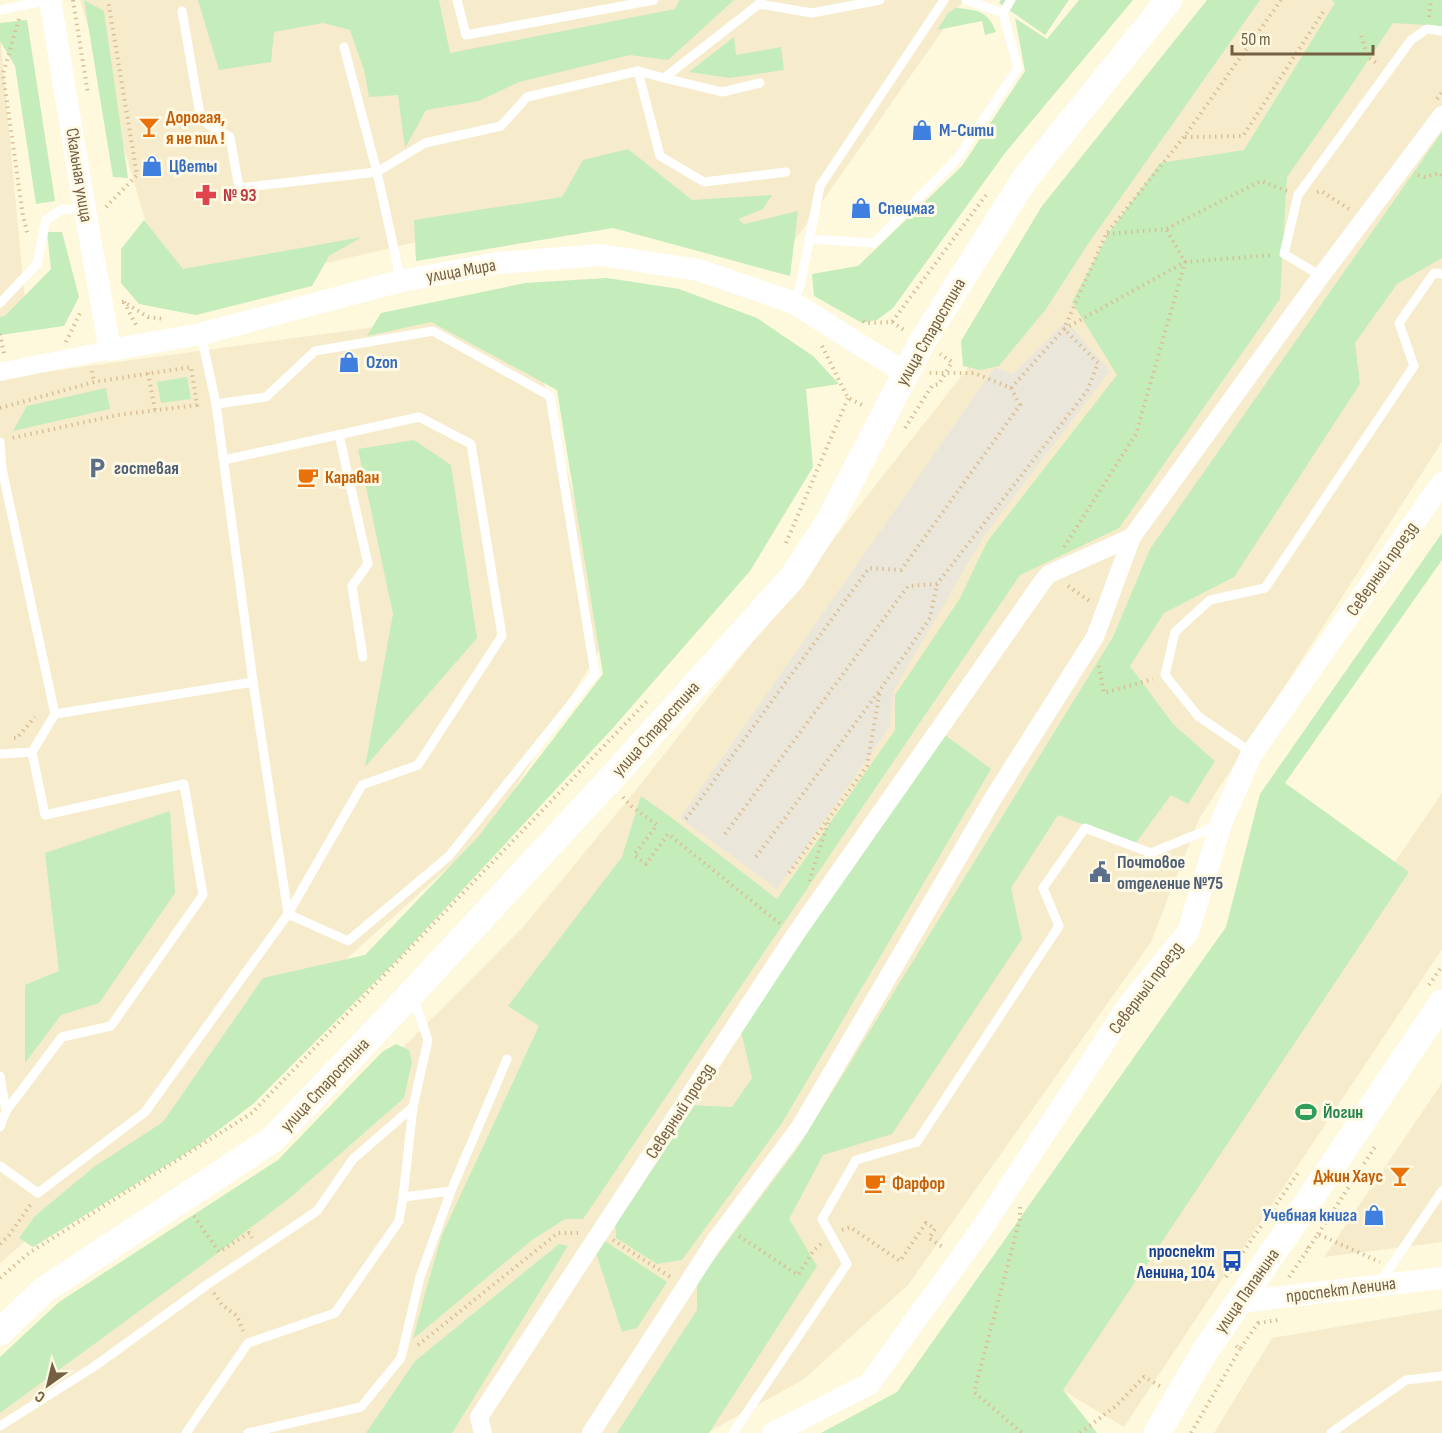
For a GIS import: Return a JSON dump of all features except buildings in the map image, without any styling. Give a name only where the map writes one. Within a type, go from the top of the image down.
[{"type":"main road","name":"улица Старостина","points":[[0,1332],[44,1290],[273,1139],[605,785],[792,578],[832,516],[922,342],[1023,180],[1169,0]]},
{"type":"main road","name":"улица Папанина","points":[[1157,1433],[1205,1351],[1442,1003]]},
{"type":"street","name":"Скальная улица","points":[[50,0],[96,208],[110,350]]},
{"type":"street","points":[[591,1433],[726,1227],[800,1127],[992,800],[1095,637],[1132,537],[1321,276],[1442,115]]},
{"type":"street","name":"улица Мира","points":[[0,372],[110,350],[202,339],[401,281],[499,263],[600,255],[698,270],[792,302],[905,373]]},
{"type":"street","name":"Северный проезд","points":[[773,1433],[869,1384],[998,1205],[1128,1006],[1188,932],[1222,821],[1252,753],[1442,483]]},
{"type":"street","name":"Северный проезд","points":[[483,1433],[479,1417],[820,900],[1043,581],[1049,574],[1132,537]]},
{"type":"street","name":"проспект Ленина","points":[[1239,1302],[1385,1277],[1442,1278]]},
{"type":"lane","points":[[0,10],[50,0]]},
{"type":"lane","points":[[457,0],[466,35],[654,0]]},
{"type":"lane","points":[[664,78],[760,2],[813,13],[880,0]]},
{"type":"lane","points":[[792,302],[800,286],[819,186],[944,0]]},
{"type":"lane","points":[[966,0],[1003,13]]},
{"type":"lane","points":[[809,239],[874,243],[957,159],[1018,68],[1003,13],[1011,0]]},
{"type":"lane","points":[[182,11],[201,120],[230,137],[239,188],[377,172],[425,143],[501,126],[526,97],[638,71],[722,92],[760,83]]},
{"type":"lane","points":[[1321,276],[1284,254],[1298,195],[1411,40],[1427,29],[1442,31]]},
{"type":"lane","points":[[344,47],[377,172],[401,281]]},
{"type":"lane","points":[[638,71],[660,156],[704,182],[786,172]]},
{"type":"lane","points":[[0,303],[37,264],[46,220],[62,209],[96,208]]},
{"type":"lane","points":[[1252,753],[1198,716],[1165,675],[1175,632],[1210,600],[1264,588],[1414,366],[1399,323],[1434,273],[1442,274]]},
{"type":"lane","points":[[216,404],[266,397],[315,351],[433,331],[550,396],[595,674],[448,856],[348,941],[288,914]]},
{"type":"lane","points":[[202,339],[216,404],[253,682],[288,914]]},
{"type":"lane","points":[[0,1166],[38,1193],[145,1112],[288,914],[362,785],[418,765],[502,636],[471,444],[419,417],[224,460]]},
{"type":"lane","points":[[339,435],[368,564],[352,586],[363,657]]},
{"type":"lane","points":[[0,442],[1,469],[55,714],[32,752],[45,815],[184,784],[203,895],[111,1026],[62,1037],[6,1111],[0,1127]]},
{"type":"lane","points":[[55,714],[253,682]]},
{"type":"lane","points":[[0,754],[32,752]]},
{"type":"lane","points":[[733,1433],[847,1264],[822,1219],[856,1160],[917,1142],[1059,926],[1043,888],[1085,828],[1151,853],[1200,834],[1222,821]]},
{"type":"lane","points":[[186,1433],[248,1343],[335,1313],[399,1221],[413,1107],[428,1040],[411,994]]},
{"type":"lane","points":[[248,1433],[361,1407],[401,1358],[420,1277],[451,1191],[507,1059]]},
{"type":"lane","points":[[0,1076],[6,1111]]},
{"type":"lane","points":[[0,1426],[95,1366],[208,1284],[317,1211],[353,1159],[413,1107]]},
{"type":"lane","points":[[403,1197],[451,1191]]},
{"type":"lane","points":[[1385,1277],[1442,1191]]},
{"type":"lane","points":[[1331,1433],[1406,1380],[1442,1376]]},
{"type":"path","points":[[96,208],[137,175],[108,0]]},
{"type":"path","points":[[1011,388],[1064,329],[1106,234],[1184,137],[1281,0]]},
{"type":"path","points":[[21,6],[3,74],[23,216],[30,242]]},
{"type":"path","points":[[1184,137],[1243,136],[1325,9]]},
{"type":"path","points":[[1361,36],[1368,57],[1375,62]]},
{"type":"path","points":[[1417,174],[1425,177],[1438,173],[1442,176]]},
{"type":"path","points":[[1106,234],[1166,230],[1261,181],[1298,195]]},
{"type":"path","points":[[859,319],[866,323],[892,322],[987,193]]},
{"type":"path","points":[[1061,552],[1136,434],[1185,262],[1166,230]]},
{"type":"path","points":[[1064,329],[1185,262],[1284,254]]},
{"type":"path","points":[[124,302],[148,317],[168,320]]},
{"type":"path","points":[[63,349],[83,307]]},
{"type":"path","points":[[756,857],[880,690],[930,618],[937,584],[1087,391],[1098,363],[1064,329]]},
{"type":"path","points":[[0,334],[2,340]]},
{"type":"path","points":[[11,438],[118,415],[196,405],[191,367],[202,339]]},
{"type":"path","points":[[785,545],[848,398],[822,346]]},
{"type":"path","points":[[0,408],[94,382],[191,367]]},
{"type":"path","points":[[148,373],[155,410]]},
{"type":"path","points":[[686,819],[869,568],[901,570],[1020,405],[1011,388],[974,373],[905,373]]},
{"type":"path","points":[[725,834],[908,586],[937,584]]},
{"type":"path","points":[[1071,588],[1087,598]]},
{"type":"path","points":[[1095,637],[1104,693],[1165,675]]},
{"type":"path","points":[[789,873],[867,766],[880,690]]},
{"type":"path","points":[[0,1278],[29,1253],[252,1113],[654,694]]},
{"type":"path","points":[[9,738],[17,738],[40,712]]},
{"type":"path","points":[[631,806],[657,825],[634,855],[646,864],[668,834],[776,921]]},
{"type":"path","points":[[820,900],[807,888],[831,816]]},
{"type":"path","points":[[0,1244],[9,1235],[38,1193]]},
{"type":"path","points":[[1020,1219],[974,1392],[1022,1433]]},
{"type":"path","points":[[831,1235],[850,1227],[900,1261],[926,1223],[935,1229],[929,1238],[947,1250]]},
{"type":"path","points":[[726,1227],[798,1275],[814,1250]]},
{"type":"path","points":[[205,1232],[219,1252],[249,1233],[260,1250]]},
{"type":"path","points":[[401,1358],[558,1233],[601,1232],[686,1287]]},
{"type":"path","points":[[1309,1248],[1318,1234],[1385,1277]]},
{"type":"path","points":[[208,1284],[222,1305],[237,1316],[248,1343]]},
{"type":"path","points":[[1191,1433],[1240,1349]]},
{"type":"path","points":[[1080,1433],[1116,1406],[1144,1377],[1161,1386]]},
{"type":"shaded area","points":[[80,0],[964,0],[786,253],[582,203],[169,300]]},
{"type":"shaded area","points":[[1257,0],[1442,0],[1442,442],[1199,819],[1151,942],[908,1285],[804,1379],[707,1433],[0,1433],[0,1395],[174,1277],[524,926],[640,785]]},
{"type":"shaded area","points":[[0,33],[27,323],[0,327]]},
{"type":"shaded area","points":[[427,320],[543,379],[610,633],[488,832],[227,1066],[0,1263],[0,378]]},
{"type":"shaded area","points":[[1066,321],[1110,371],[984,536],[894,690],[890,726],[777,889],[680,818],[995,367],[1013,374]]},
{"type":"shaded area","points":[[1442,793],[1442,949],[1124,1427],[1042,1378]]},
{"type":"shaded area","points":[[1442,1083],[1442,1242],[1324,1257]]},
{"type":"shaded area","points":[[1442,1309],[1442,1433],[1214,1433],[1272,1338]]},
{"type":"green space","points":[[84,0],[104,11],[128,178],[113,177]]},
{"type":"green space","points":[[198,0],[439,0],[450,53],[675,9],[680,0],[734,0],[668,60],[630,55],[519,82],[479,101],[426,110],[405,148],[398,95],[369,97],[364,70],[350,30],[323,23],[274,32],[271,62],[219,70]]},
{"type":"green space","points":[[1001,0],[1069,0],[1045,35],[999,3]]},
{"type":"green space","points":[[1079,0],[1133,0],[1005,153],[893,308],[877,320],[862,323],[814,296],[812,274],[858,266],[962,166],[1025,71],[1015,18],[1047,39]]},
{"type":"green space","points":[[1207,0],[1260,0],[1088,244],[1046,309],[999,366],[980,370],[963,366],[961,341],[1042,206]]},
{"type":"green space","points":[[1332,0],[1442,0],[1442,26],[1393,23],[1287,177],[1280,299],[1119,528],[1020,575],[583,1219],[565,1219],[532,1240],[413,1339],[442,1235],[539,1026],[508,1006],[622,857],[641,796],[777,899],[895,730],[895,695],[959,600],[987,542],[1117,375],[1072,302],[1109,233],[1160,163],[1244,150],[1335,3]]},
{"type":"green space","points":[[956,8],[986,16],[996,32],[985,35],[982,21],[937,30],[948,13]]},
{"type":"green space","points":[[27,20],[55,201],[36,204],[15,66],[0,41],[0,23]]},
{"type":"green space","points":[[734,37],[736,55],[781,47],[784,70],[730,78],[689,72]]},
{"type":"green space","points":[[1442,132],[1442,258],[1397,284],[1355,343],[1360,384],[1234,577],[1164,613],[1130,666],[1173,724],[1215,761],[1188,804],[1171,795],[1135,844],[1058,815],[1011,888],[1022,939],[892,1134],[823,1155],[789,1219],[817,1266],[709,1433],[617,1433],[697,1310],[697,1282],[797,1149],[1113,637],[1150,549]]},
{"type":"green space","points":[[628,149],[692,200],[772,195],[763,209],[738,219],[744,224],[798,211],[790,276],[613,228],[416,261],[414,220],[562,197],[583,160]]},
{"type":"green space","points":[[144,220],[183,269],[362,237],[329,256],[312,286],[196,315],[139,304],[121,283],[121,249]]},
{"type":"green space","points":[[47,232],[62,232],[79,297],[64,326],[0,335],[0,317],[5,316],[51,269]]},
{"type":"green space","points":[[607,278],[679,289],[757,318],[813,356],[839,384],[806,389],[813,467],[750,571],[612,729],[399,958],[253,1104],[196,1147],[33,1247],[19,1238],[35,1216],[94,1167],[163,1122],[263,978],[365,955],[478,837],[603,674],[557,390],[431,322],[367,336],[381,313],[525,283]]},
{"type":"green space","points":[[187,377],[191,399],[161,403],[157,382]]},
{"type":"green space","points":[[106,388],[110,409],[13,431],[27,406]]},
{"type":"green space","points":[[414,440],[451,465],[477,638],[365,767],[393,614],[358,449]]},
{"type":"green space","points":[[1442,533],[1442,560],[1285,783],[1409,872],[1063,1390],[1097,1433],[821,1433],[897,1392],[1226,927],[1260,794]]},
{"type":"green space","points":[[941,732],[991,769],[782,1123],[682,1260],[657,1264],[616,1238],[615,1221],[687,1105],[732,1107],[752,1078],[740,1027]]},
{"type":"green space","points":[[170,811],[175,893],[99,1003],[61,1015],[25,1063],[25,985],[59,971],[45,853]]},
{"type":"green space","points":[[396,1044],[409,1050],[412,1062],[404,1098],[292,1196],[0,1413],[0,1357],[59,1302],[278,1160],[382,1052]]},
{"type":"green space","points":[[602,1239],[667,1282],[637,1328],[622,1332],[595,1250]]},
{"type":"green space","points":[[559,1244],[568,1246],[452,1433],[366,1433],[415,1361]]},
{"type":"place","name":"Дорогая, я не пил !","points":[[149,127]]},
{"type":"place","name":"М-Сити","points":[[922,130]]},
{"type":"place","name":"Цветы","points":[[152,166]]},
{"type":"place","name":"№ 93","points":[[206,195]]},
{"type":"place","name":"Спецмаг","points":[[861,208]]},
{"type":"place","name":"Ozon","points":[[349,362]]},
{"type":"place","name":"гостевая","points":[[97,468]]},
{"type":"place","name":"Караван","points":[[308,477]]},
{"type":"place","name":"Почтовое отделение №75","points":[[1100,872]]},
{"type":"place","name":"Йогин","points":[[1306,1112]]},
{"type":"place","name":"Джин Хаус","points":[[1400,1176]]},
{"type":"place","name":"Фарфор","points":[[875,1183]]},
{"type":"place","name":"Учебная книга","points":[[1374,1215]]},
{"type":"place","name":"проспект Ленина, 104","points":[[1232,1261]]}]
